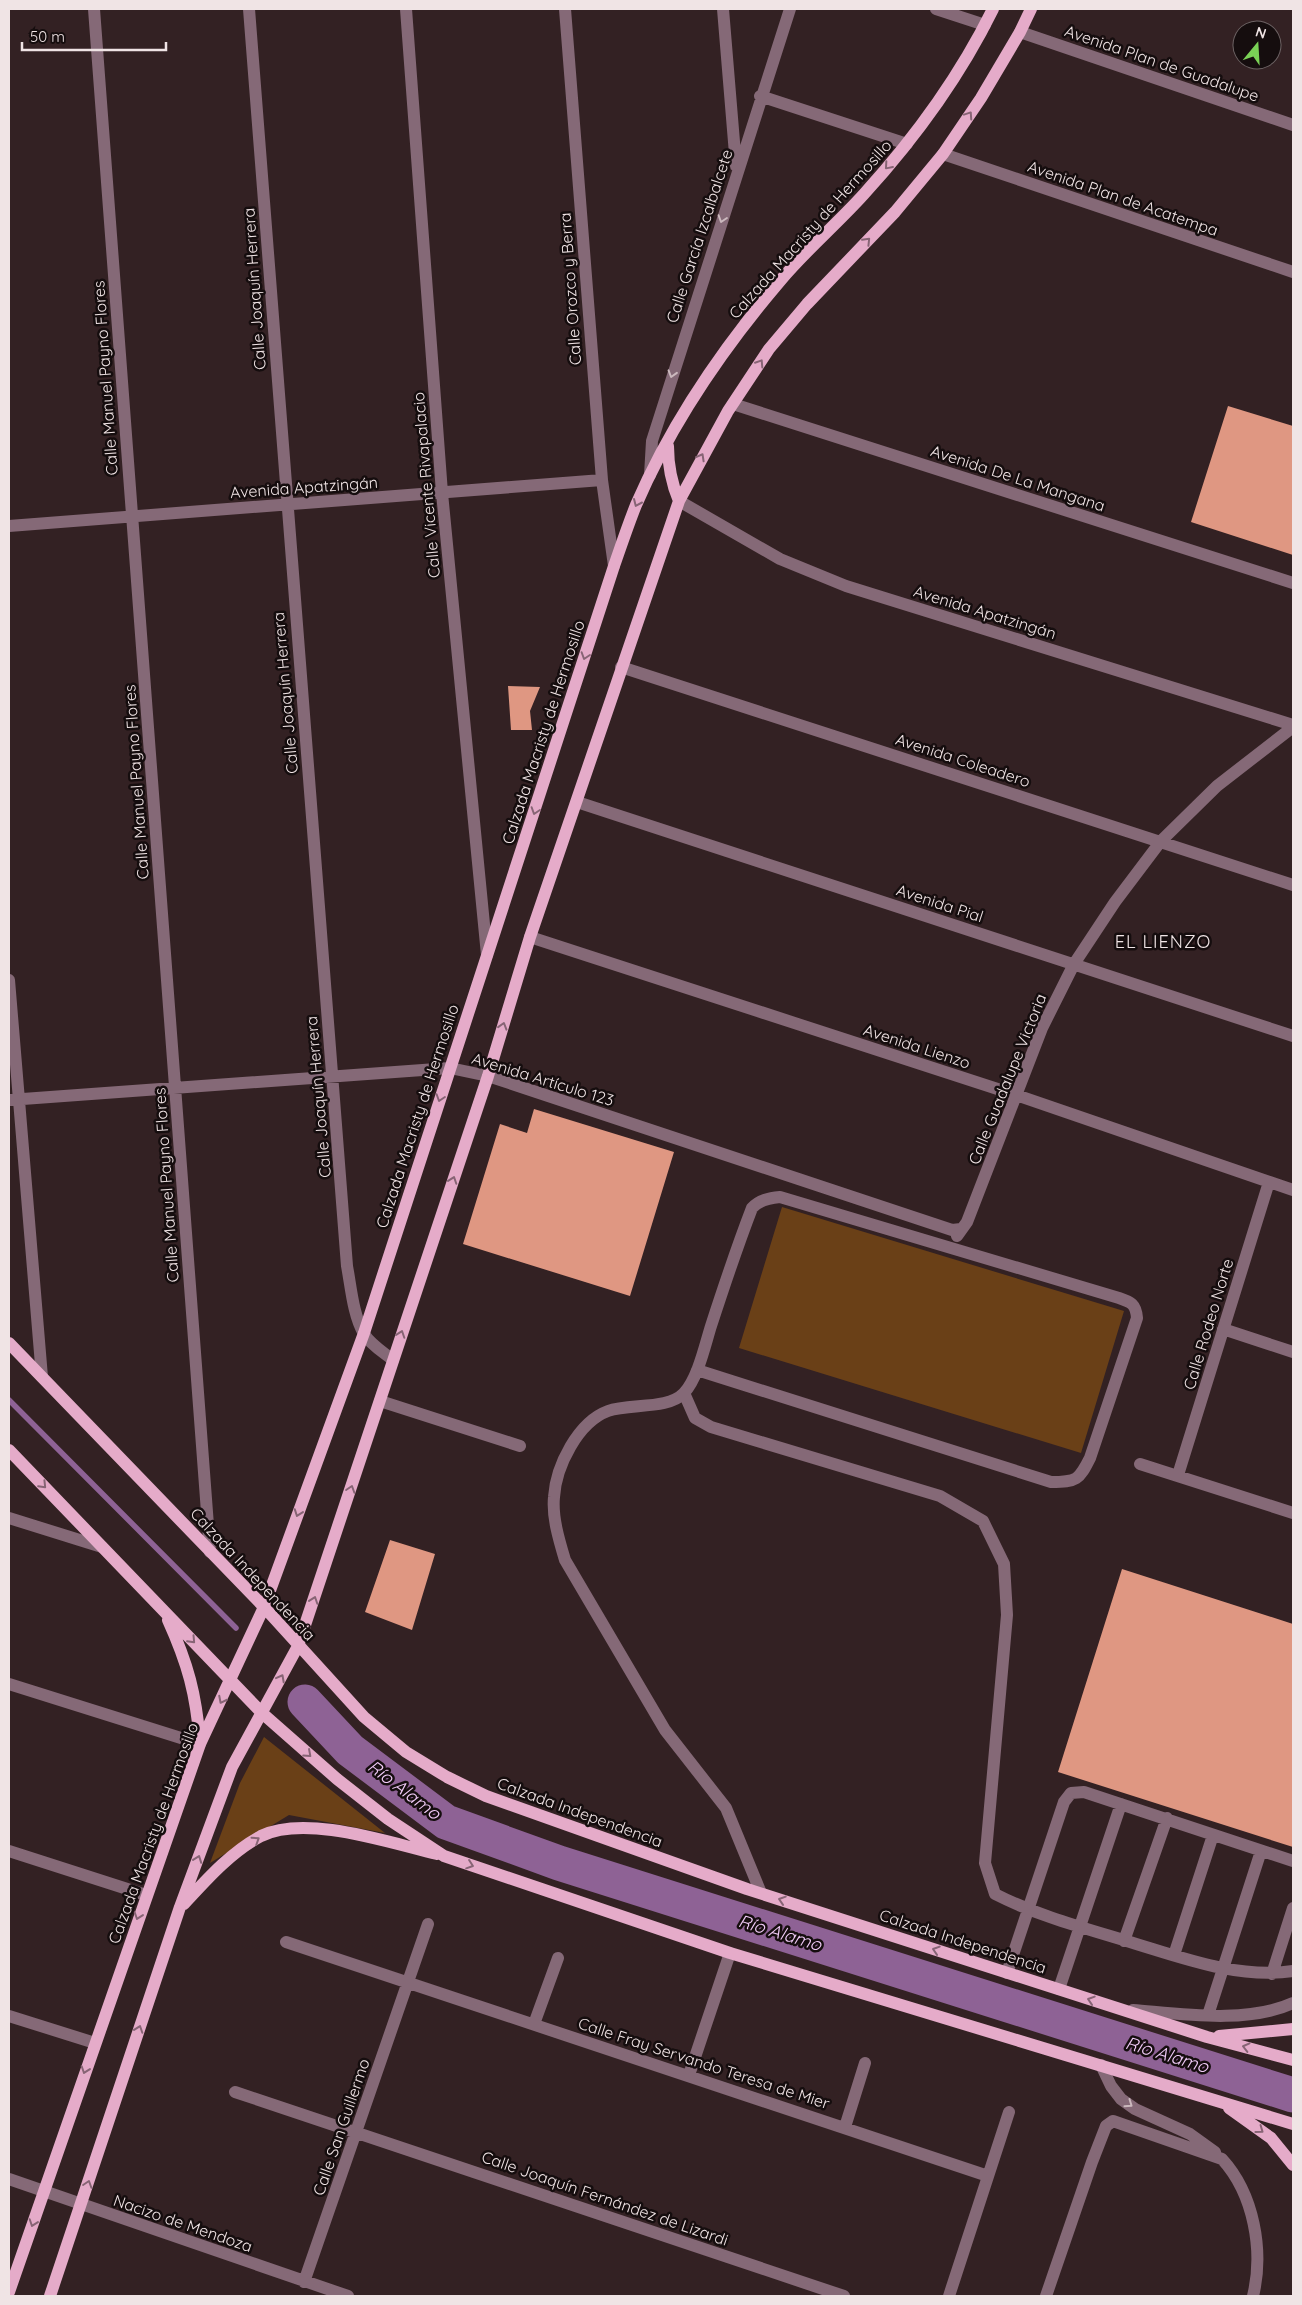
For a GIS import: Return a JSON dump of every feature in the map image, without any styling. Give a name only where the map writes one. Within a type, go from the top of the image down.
[{"type":"main road","name":"Calzada Macristy de Hermosillo","points":[[9,2292],[94,2043],[200,1744],[231,1682],[264,1608],[364,1333],[614,566],[636,506],[650,476],[699,390],[733,339],[782,280],[864,194],[907,144],[950,83],[993,9]]},
{"type":"main road","points":[[50,2296],[180,1907],[232,1767],[298,1646],[488,1076],[530,937],[678,501],[733,404],[769,349],[895,212],[943,154],[981,98],[1020,32],[1031,9]]},
{"type":"main road","points":[[668,444],[668,467],[671,483],[678,501]]},
{"type":"main road","name":"Calzada Independencia","points":[[9,1343],[264,1608],[364,1718],[406,1752],[446,1777],[486,1796],[761,1893],[1207,2037],[1293,2060]]},
{"type":"main road","points":[[9,1450],[262,1713],[337,1780],[388,1819],[444,1856]]},
{"type":"main road","points":[[164,1611],[192,1680],[197,1706],[200,1744]]},
{"type":"main road","points":[[180,1907],[233,1856],[262,1836],[293,1828],[318,1828],[444,1856],[730,1953],[1293,2124]]},
{"type":"main road","points":[[1207,2037],[1293,2029]]},
{"type":"main road","points":[[1221,2102],[1272,2138],[1293,2164]]},
{"type":"street","name":"Calle Manuel Payno Flores","points":[[94,9],[210,1552]]},
{"type":"street","name":"Calle Joaquín Herrera","points":[[249,9],[286,505],[347,1266],[354,1303],[364,1333],[375,1346],[393,1360]]},
{"type":"street","name":"Calle Vicente Rivapalacio","points":[[406,9],[442,493],[487,958]]},
{"type":"street","name":"Calle Orozco y Berra","points":[[564,9],[602,480],[614,566]]},
{"type":"street","points":[[722,9],[736,173]]},
{"type":"street","name":"Calle García Izcalbalcete","points":[[650,476],[652,441],[760,96],[790,9]]},
{"type":"street","points":[[936,9],[985,25]]},
{"type":"street","name":"Avenida Plan de Guadalupe","points":[[1020,32],[1293,125]]},
{"type":"street","points":[[760,96],[907,144]]},
{"type":"street","name":"Avenida Plan de Acatempa","points":[[943,154],[1293,272]]},
{"type":"street","name":"Avenida De La Mangana","points":[[733,404],[1293,583]]},
{"type":"street","name":"Avenida Apatzingán","points":[[9,526],[602,480]]},
{"type":"street","name":"Avenida Apatzingán","points":[[678,501],[780,559],[846,586],[1293,726]]},
{"type":"street","name":"Avenida Coleadero","points":[[622,667],[1293,885]]},
{"type":"street","name":"Calle Guadalupe Victoria","points":[[946,1245],[953,1240],[967,1222],[1042,1028],[1074,964],[1115,902],[1161,841],[1217,786],[1293,726]]},
{"type":"street","name":"Avenida Pial","points":[[577,802],[1293,1036]]},
{"type":"street","name":"Avenida Lienzo","points":[[530,937],[1016,1095],[1293,1190]]},
{"type":"street","points":[[9,980],[13,1100],[42,1377]]},
{"type":"street","name":"Avenida Artículo 123","points":[[13,1100],[333,1079],[450,1068],[488,1076],[952,1230],[961,1229]]},
{"type":"street","name":"Calle Rodeo Norte","points":[[1178,1475],[1269,1182]]},
{"type":"street","points":[[697,1370],[1051,1482],[1072,1482],[1081,1475],[1090,1458],[1137,1318],[1136,1308],[1133,1304],[1119,1298],[780,1197],[757,1203],[752,1208],[736,1249],[697,1370],[684,1393],[671,1401],[608,1411],[587,1424],[566,1452],[554,1496],[557,1533],[565,1560],[665,1730],[726,1808],[761,1893]]},
{"type":"street","points":[[1223,1329],[1293,1352]]},
{"type":"street","points":[[684,1393],[694,1418],[711,1427],[940,1496],[983,1521],[1004,1564],[1008,1615],[985,1863],[995,1894],[1028,1911],[1174,1956],[1223,1969],[1272,1974],[1293,1971]]},
{"type":"street","points":[[380,1401],[520,1446]]},
{"type":"street","points":[[1140,1464],[1293,1512]]},
{"type":"street","points":[[9,1518],[102,1547]]},
{"type":"street","points":[[9,1684],[200,1744]]},
{"type":"street","points":[[1007,1972],[1064,1802],[1071,1792],[1084,1792],[1293,1861]]},
{"type":"street","points":[[1058,1989],[1121,1804]]},
{"type":"street","points":[[1124,1940],[1167,1818]]},
{"type":"street","points":[[1174,1956],[1213,1835]]},
{"type":"street","points":[[9,1851],[146,1895]]},
{"type":"street","points":[[1208,2015],[1261,1852]]},
{"type":"street","points":[[1272,1974],[1293,1908]]},
{"type":"street","name":"Calle San Guillermo","points":[[304,2282],[428,1924]]},
{"type":"street","name":"Calle Fray Servando Teresa de Mier","points":[[286,1942],[988,2176]]},
{"type":"street","points":[[689,2075],[730,1953]]},
{"type":"street","points":[[534,2024],[558,1958]]},
{"type":"street","points":[[1120,2009],[1208,2015],[1243,2015],[1285,2007],[1293,2003]]},
{"type":"street","points":[[9,2016],[94,2043]]},
{"type":"street","points":[[845,2127],[866,2064]]},
{"type":"street","points":[[1102,2066],[1111,2086],[1121,2099],[1135,2109],[1190,2134],[1222,2159],[1236,2178],[1253,2220],[1259,2263],[1253,2296]]},
{"type":"street","name":"Calle Joaquín Fernández de Lizardi","points":[[235,2092],[844,2296]]},
{"type":"street","points":[[949,2296],[1009,2112]]},
{"type":"street","points":[[1046,2296],[1092,2162],[1106,2126],[1109,2123],[1119,2122],[1222,2159]]},
{"type":"street","name":"Nacizo de Mendoza","points":[[9,2179],[348,2296]]},
{"type":"shaded area","points":[[782,1207],[1124,1311],[1081,1453],[739,1348]]},
{"type":"shaded area","points":[[264,1737],[385,1833],[289,1815],[210,1863],[240,1783]]},
{"type":"building","points":[[1228,406],[1293,426],[1293,555],[1191,522]]},
{"type":"building","points":[[508,686],[540,687],[530,711],[532,730],[511,730]]},
{"type":"building","points":[[534,1109],[674,1152],[630,1296],[463,1244],[500,1124],[527,1133]]},
{"type":"building","points":[[390,1540],[435,1554],[412,1630],[365,1612]]},
{"type":"building","points":[[1122,1569],[1293,1624],[1293,1847],[1058,1772]]},
{"type":"waterway","points":[[9,1400],[236,1628]]},
{"type":"waterway","name":"Río Alamo","points":[[305,1702],[350,1750],[446,1822],[559,1863],[1293,2095]]},
{"type":"district","name":"EL LIENZO","points":[[1163,942]]}]
